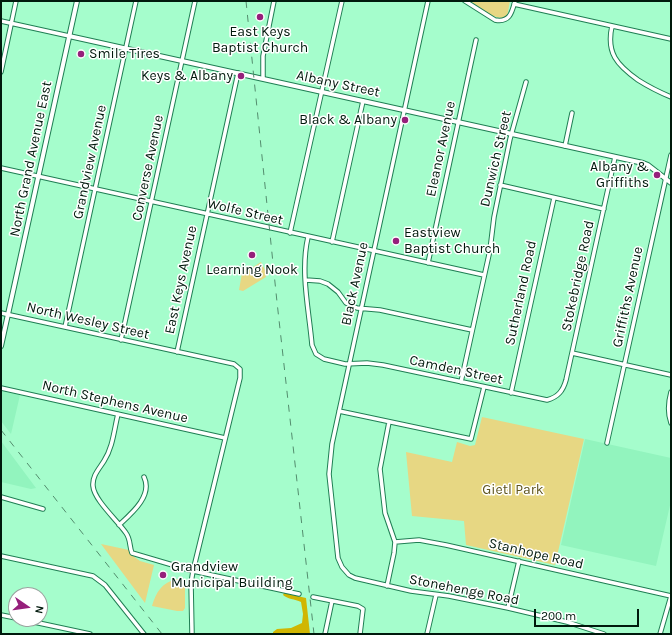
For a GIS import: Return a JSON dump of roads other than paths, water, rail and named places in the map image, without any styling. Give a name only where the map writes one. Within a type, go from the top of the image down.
[{"type":"street","points":[[1,72],[16,1]]},
{"type":"street","name":"North Grand Avenue East","points":[[1,346],[77,1]]},
{"type":"street","name":"Grandview Avenue","points":[[65,327],[136,1]]},
{"type":"street","name":"Converse Avenue","points":[[121,340],[195,1]]},
{"type":"street","points":[[263,78],[263,56],[274,1]]},
{"type":"street","points":[[290,233],[342,1]]},
{"type":"street","name":"Black Avenue","points":[[345,572],[338,558],[329,474],[331,451],[428,1]]},
{"type":"street","points":[[465,1],[496,20],[503,21],[510,17],[514,3],[671,39]]},
{"type":"street","name":"Albany Street","points":[[1,21],[615,157],[648,165],[671,183]]},
{"type":"street","points":[[612,26],[610,38],[612,50],[621,67],[658,92],[671,97]]},
{"type":"street","name":"Eleanor Avenue","points":[[428,263],[476,40]]},
{"type":"street","name":"East Keys Avenue","points":[[177,352],[238,73]]},
{"type":"street","name":"Dunwich Street","points":[[461,382],[484,275],[500,185],[526,82]]},
{"type":"street","points":[[332,242],[363,101]]},
{"type":"street","points":[[565,146],[572,113]]},
{"type":"street","name":"Griffiths Avenue","points":[[607,443],[671,155]]},
{"type":"street","name":"Stokebridge Road","points":[[558,398],[565,385],[615,157]]},
{"type":"street","name":"Wolfe Street","points":[[1,168],[484,275]]},
{"type":"street","points":[[500,185],[604,208]]},
{"type":"street","name":"Sutherland Road","points":[[511,393],[554,198]]},
{"type":"street","name":"Camden Street","points":[[308,237],[305,258],[306,280],[314,351],[319,357],[349,364],[373,363],[543,400],[558,398]]},
{"type":"street","points":[[306,280],[320,281],[328,284],[338,292],[346,303],[354,307],[380,310],[472,330]]},
{"type":"street","name":"North Wesley Street","points":[[1,313],[234,364],[239,367],[241,371],[225,438]]},
{"type":"street","points":[[572,353],[671,375]]},
{"type":"street","points":[[339,411],[471,439],[484,387]]},
{"type":"street","name":"North Stephens Avenue","points":[[1,388],[225,438]]},
{"type":"street","points":[[670,424],[668,407],[671,392]]},
{"type":"street","points":[[118,414],[111,447],[96,473],[93,486],[95,495],[126,532],[130,540],[132,554],[193,571],[299,594]]},
{"type":"street","points":[[387,586],[395,542],[385,513],[380,479],[381,459],[389,422]]},
{"type":"street","points":[[192,634],[191,583],[193,571],[225,438]]},
{"type":"street","points":[[119,525],[140,503],[145,492],[146,481],[144,477]]},
{"type":"street","points":[[1,497],[43,509]]},
{"type":"street","name":"Stanhope Road","points":[[395,542],[419,540],[671,596]]},
{"type":"street","points":[[1,556],[93,576],[105,585],[144,634]]},
{"type":"street","points":[[508,608],[519,562]]},
{"type":"street","name":"Stonehenge Road","points":[[345,572],[355,578],[387,586],[436,595],[463,598],[567,622],[591,632],[604,634]]},
{"type":"street","points":[[427,634],[436,595]]},
{"type":"street","points":[[660,634],[671,596]]},
{"type":"street","points":[[313,597],[358,606],[363,609],[362,634]]},
{"type":"street","points":[[325,634],[332,601]]},
{"type":"street","points":[[48,625],[90,634]]},
{"type":"railway","points":[[246,1],[277,302],[314,634]]},
{"type":"railway","points":[[1,430],[162,634]]},
{"type":"place","name":"East Keys Baptist Church","points":[[260,17]]},
{"type":"place","name":"Smile Tires","points":[[81,54]]},
{"type":"place","name":"Keys & Albany","points":[[241,76]]},
{"type":"place","name":"Black & Albany","points":[[405,120]]},
{"type":"place","name":"Albany & Griffiths","points":[[657,175]]},
{"type":"place","name":"Eastview Baptist Church","points":[[396,241]]},
{"type":"place","name":"Learning Nook","points":[[252,255]]},
{"type":"place","name":"Grandview Municipal Building","points":[[163,575]]},
{"type":"park label","name":"Gietl Park","points":[[513,490]]}]
